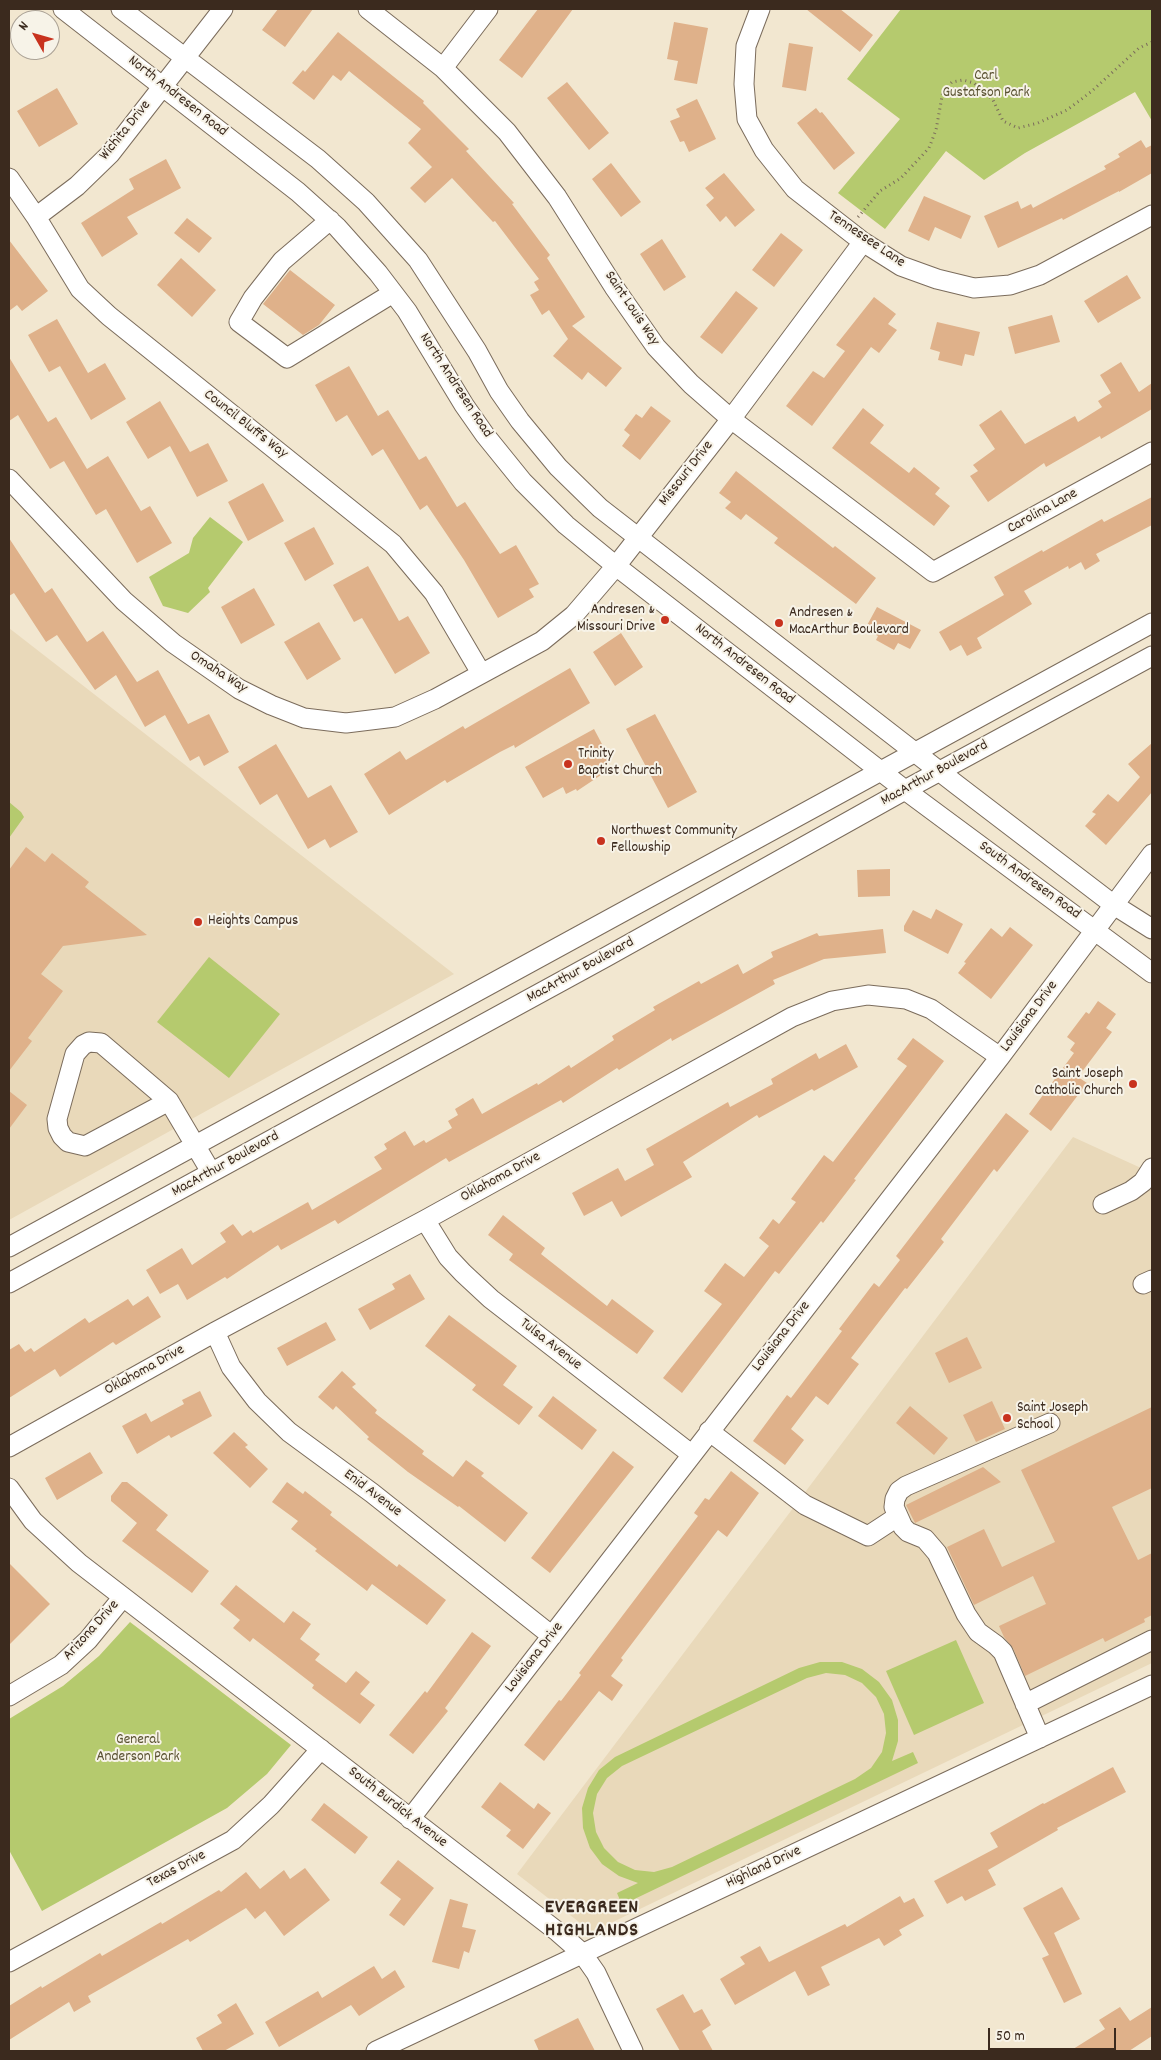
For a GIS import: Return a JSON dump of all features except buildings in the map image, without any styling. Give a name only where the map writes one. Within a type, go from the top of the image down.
[{"type":"street","name":"North Andresen Road","points":[[63,9],[298,192],[330,220],[378,273],[393,293],[485,435],[523,482],[566,525],[616,566],[905,790]]},
{"type":"street","points":[[121,9],[318,160],[366,202],[418,260],[477,351],[499,391],[520,421],[558,467],[600,508],[939,772]]},
{"type":"street","name":"Wichita Drive","points":[[36,217],[77,186],[110,154],[223,9]]},
{"type":"street","name":"Saint Louis Way","points":[[368,9],[443,68],[506,132],[558,197],[614,287],[656,348],[691,384],[731,419],[933,572]]},
{"type":"street","points":[[443,68],[488,9]]},
{"type":"street","name":"Tennessee Lane","points":[[760,9],[746,46],[744,84],[747,119],[764,150],[795,189],[856,236],[901,266],[937,279],[974,288],[1010,285],[1040,275],[1152,215]]},
{"type":"street","name":"Council Bluffs Way","points":[[9,178],[36,217],[80,289],[109,316],[393,544],[434,593],[481,673]]},
{"type":"street","points":[[330,220],[282,261],[253,298],[239,322],[287,358],[393,293]]},
{"type":"street","name":"Missouri Drive","points":[[481,673],[542,641],[574,615],[616,566],[731,419],[856,236]]},
{"type":"street","name":"Carolina Lane","points":[[933,572],[1152,452]]},
{"type":"street","name":"Omaha Way","points":[[9,479],[124,601],[166,637],[239,689],[270,705],[304,718],[346,723],[395,717],[435,699],[481,673]]},
{"type":"street","name":"MacArthur Boulevard","points":[[9,1247],[1152,623]]},
{"type":"street","name":"MacArthur Boulevard","points":[[9,1283],[1152,656]]},
{"type":"street","name":"South Andresen Road","points":[[939,772],[1114,905],[1152,929]]},
{"type":"street","name":"South Andresen Road","points":[[905,790],[1152,974]]},
{"type":"street","name":"Louisiana Drive","points":[[410,1819],[1000,1057],[1152,854]]},
{"type":"street","name":"Oklahoma Drive","points":[[9,1447],[215,1332],[425,1220],[792,1017],[832,1001],[868,995],[906,999],[932,1009],[1000,1057]]},
{"type":"street","points":[[169,1101],[85,1146],[68,1142],[58,1128],[57,1119],[75,1054],[78,1049],[89,1042],[95,1042],[106,1046],[169,1101],[211,1172]]},
{"type":"street","points":[[1103,1204],[1131,1191],[1143,1182],[1152,1168]]},
{"type":"street","name":"Tulsa Avenue","points":[[425,1220],[448,1257],[491,1299],[691,1454]]},
{"type":"street","name":"Enid Avenue","points":[[215,1332],[231,1367],[258,1401],[289,1432],[372,1493],[552,1636]]},
{"type":"street","points":[[1040,1738],[1003,1652],[996,1644],[978,1632],[937,1553],[925,1539],[908,1532],[897,1516],[894,1507],[899,1491],[906,1486],[1050,1423]]},
{"type":"street","points":[[709,1431],[805,1505],[868,1536],[897,1516]]},
{"type":"street","name":"South Burdick Avenue","points":[[9,1488],[33,1521],[79,1562],[558,1932],[582,1953],[596,1973],[633,2051]]},
{"type":"street","name":"Arizona Drive","points":[[9,1696],[61,1665],[88,1640],[123,1597]]},
{"type":"street","points":[[1026,1704],[1152,1640]]},
{"type":"street","name":"Highland Drive","points":[[376,2051],[1152,1685]]},
{"type":"street","name":"Texas Drive","points":[[9,1962],[233,1840],[265,1811],[321,1749]]},
{"type":"path","points":[[856,236],[880,191],[901,178],[929,148],[936,130],[943,91],[952,82],[963,80],[974,83],[993,100],[1003,121],[1018,128],[1038,123],[1067,110],[1092,91],[1139,48],[1152,42]]},
{"type":"shaded area","name":"Heights Campus","points":[[9,628],[454,974],[9,1220]]},
{"type":"shaded area","name":"Saint Joseph School","points":[[1073,1137],[1152,1173],[1152,1663],[592,1932],[517,1874]]},
{"type":"green space","name":"Carl Gustafson Park","points":[[901,9],[1152,9],[1152,121],[1135,92],[1025,153],[984,180],[946,151],[885,229],[838,193],[900,119],[847,79]]},
{"type":"green space","points":[[210,517],[243,542],[208,588],[210,592],[188,613],[163,606],[149,577],[189,553],[193,538]]},
{"type":"green space","points":[[9,802],[24,817],[9,838]]},
{"type":"green space","points":[[209,957],[280,1014],[229,1078],[157,1022]]},
{"type":"green space","name":"General Anderson Park","points":[[130,1622],[291,1745],[267,1774],[227,1808],[42,1911],[9,1850],[9,1719],[63,1686],[99,1656]]},
{"type":"green space","points":[[956,1640],[984,1703],[914,1735],[886,1671]]},
{"type":"green space","points":[[820,1662],[842,1662],[862,1669],[879,1682],[892,1700],[898,1720],[898,1741],[892,1761],[913,1752],[918,1763],[622,1905],[617,1893],[638,1883],[619,1876],[602,1864],[590,1848],[583,1828],[582,1808],[588,1788],[599,1770],[615,1757],[799,1668]],"holes":[[[826,1673],[845,1675],[862,1683],[876,1697],[884,1714],[886,1733],[882,1752],[871,1768],[855,1779],[672,1867],[654,1872],[635,1870],[618,1862],[604,1848],[596,1832],[593,1813],[597,1794],[607,1778],[622,1766],[807,1678]]]},
{"type":"place","name":"Andresen & Missouri Drive","points":[[665,620]]},
{"type":"place","name":"Andresen & MacArthur Boulevard","points":[[779,623]]},
{"type":"place","name":"Trinity Baptist Church","points":[[568,764]]},
{"type":"place","name":"Northwest Community Fellowship","points":[[601,841]]},
{"type":"place","name":"Heights Campus","points":[[198,922]]},
{"type":"place","name":"Saint Joseph Catholic Church","points":[[1133,1084]]},
{"type":"place","name":"Saint Joseph School","points":[[1007,1418]]},
{"type":"district","name":"EVERGREEN HIGHLANDS","points":[[592,1920]]}]
